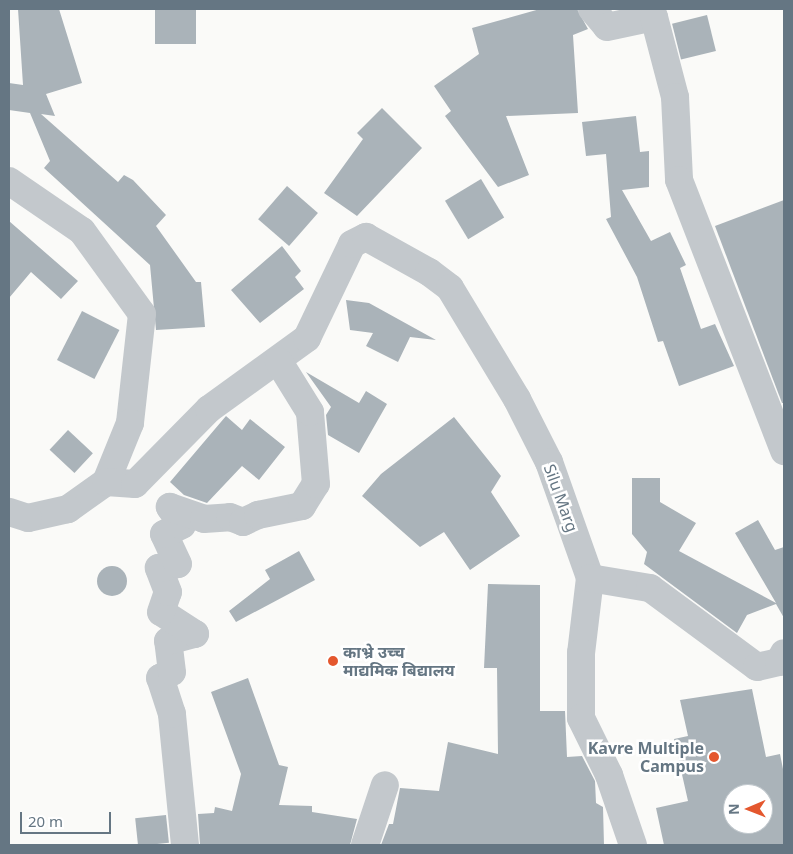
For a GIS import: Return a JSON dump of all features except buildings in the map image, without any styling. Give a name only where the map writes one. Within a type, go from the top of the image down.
[{"type":"street","points":[[592,9],[607,27],[654,17],[675,97],[680,180],[784,451]]},
{"type":"street","points":[[9,181],[82,231],[142,314],[130,423],[106,482],[68,508],[28,518],[9,512]]},
{"type":"street","name":"Silu Marg","points":[[279,362],[307,338],[352,244],[366,237],[450,288],[518,399],[549,462],[590,578],[581,653],[581,718],[609,775],[632,845]]},
{"type":"street","points":[[106,482],[136,484],[209,409],[279,362],[310,412],[316,484],[302,506],[258,515],[243,522],[230,517],[204,519],[170,507],[182,525],[164,534],[178,564],[159,568],[168,592],[161,612],[195,634],[168,642],[172,672],[160,678],[172,714],[185,845]]},
{"type":"street","points":[[590,578],[650,588],[757,667],[779,662],[784,653]]},
{"type":"street","points":[[365,845],[385,784]]},
{"type":"place","name":"काभ्रे उच्च माद्यमिक बिद्यालय","points":[[333,661]]},
{"type":"place","name":"Kavre Multiple Campus","points":[[714,757]]}]
